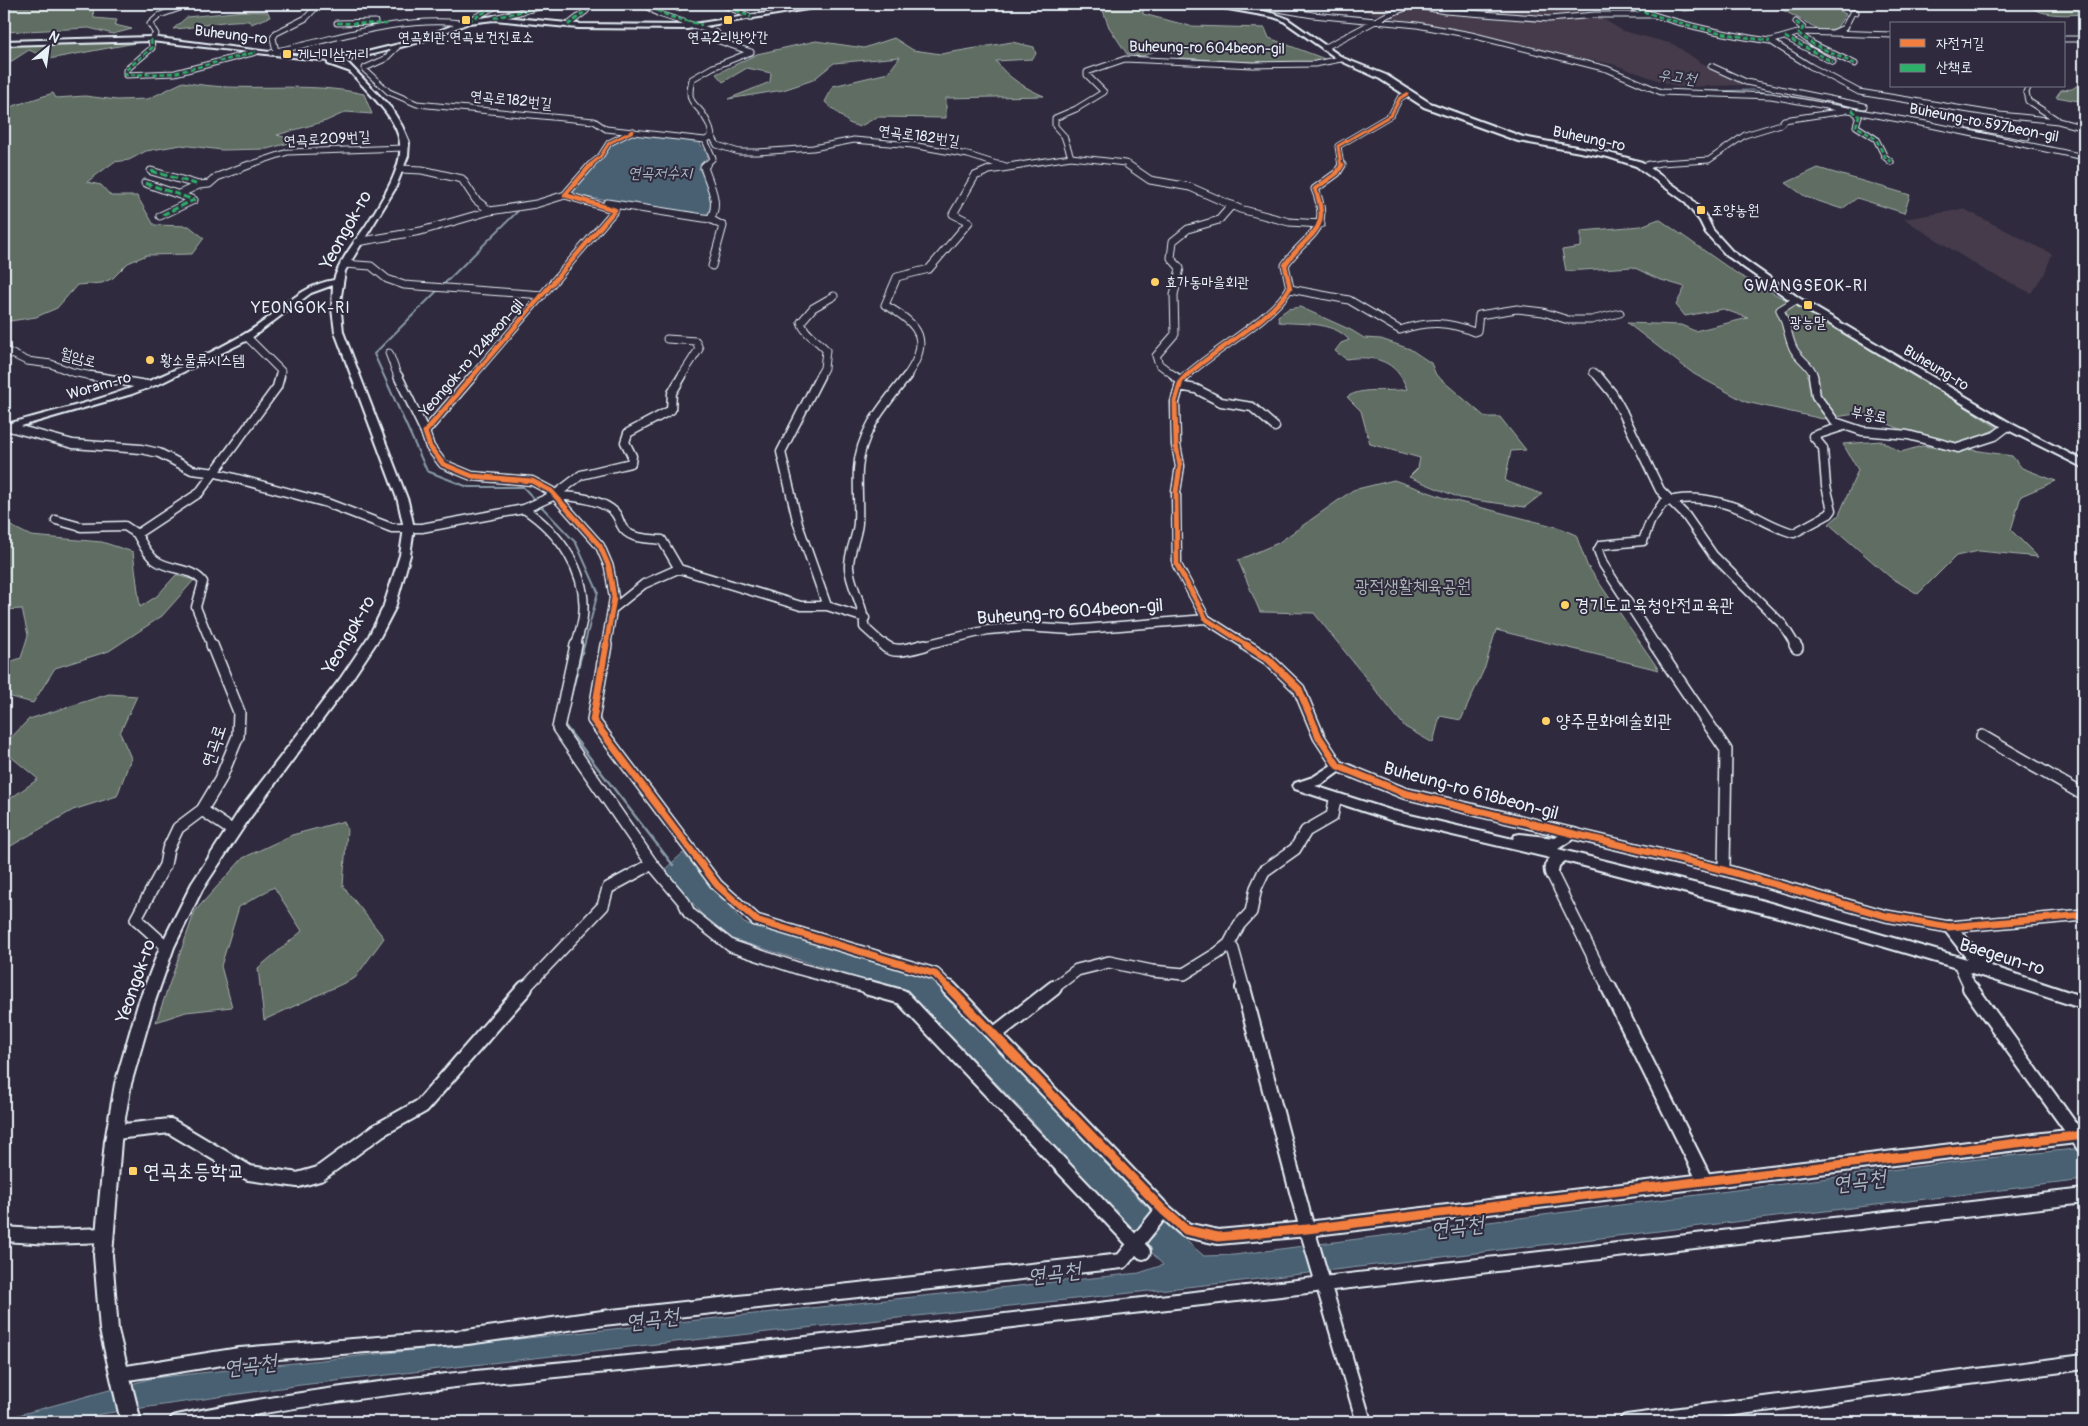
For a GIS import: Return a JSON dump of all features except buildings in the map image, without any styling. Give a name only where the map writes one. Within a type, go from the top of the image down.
[{"type":"main road","name":"Buheung-ro","points":[[4,43],[151,39],[256,52],[273,52],[302,58],[342,60],[397,47],[465,22],[494,18],[568,25],[660,27],[702,25],[748,13],[835,4]]},
{"type":"main road","name":"Buheung-ro","points":[[1207,4],[1271,9],[1341,59],[1383,77],[1427,106],[1521,139],[1609,154],[1644,168],[1687,199],[1704,220],[1709,231],[1729,253],[1796,300],[2008,426],[2084,465]]},
{"type":"main road","points":[[302,58],[337,64],[352,72],[354,63],[369,55]]},
{"type":"street","points":[[190,4],[154,19],[150,24],[156,34],[151,39],[152,48],[126,70],[126,75],[175,72],[231,61],[256,52]]},
{"type":"street","points":[[316,4],[317,6],[306,18],[276,33],[273,38],[273,52],[301,47],[388,24]]},
{"type":"street","points":[[336,23],[465,22],[500,4]]},
{"type":"street","points":[[494,18],[552,4]]},
{"type":"street","points":[[568,25],[586,11],[590,4]]},
{"type":"street","points":[[643,4],[670,17],[702,25],[718,33],[715,38],[721,43],[742,47],[752,52],[713,67],[692,79],[689,92],[693,105],[707,119],[712,136],[705,140],[713,158],[704,167],[709,186],[714,192],[715,207],[710,219]]},
{"type":"street","points":[[670,4],[678,8]]},
{"type":"street","points":[[722,4],[748,13]]},
{"type":"street","points":[[1207,4],[1224,4]]},
{"type":"street","name":"Buheung-ro 597beon-gil","points":[[1324,48],[1382,18],[1416,4],[1453,12],[1549,19],[1595,15],[1652,15]]},
{"type":"street","points":[[1622,4],[1652,15],[1727,35],[1770,41],[1799,33],[1834,32],[1890,35]]},
{"type":"street","name":"Buheung-ro 597beon-gil","points":[[1271,9],[1318,16],[1382,18],[1439,28],[1536,50],[1612,71],[1645,88],[1661,92],[1757,94],[1850,107],[2084,157]]},
{"type":"street","points":[[1834,32],[1844,28],[1852,13],[1856,12]]},
{"type":"street","points":[[1796,22],[1802,28],[1799,33]]},
{"type":"street","points":[[1799,33],[1813,44],[1855,64]]},
{"type":"street","points":[[1785,37],[1833,62]]},
{"type":"street","points":[[2066,38],[2084,40]]},
{"type":"street","points":[[1770,41],[1810,66],[1860,92],[2000,115],[2058,121],[2084,128]]},
{"type":"street","name":"연곡로182번길","points":[[397,47],[385,58],[365,68],[365,70],[389,92],[417,104],[594,121],[606,129],[705,140]]},
{"type":"street","name":"Buheung-ro 604beon-gil","points":[[1206,619],[1071,630],[1024,627],[988,630],[904,650],[887,648],[864,627],[865,618],[850,574],[849,561],[856,535],[857,477],[861,450],[873,421],[888,399],[911,372],[920,351],[918,331],[915,326],[885,305],[898,277],[929,269],[969,222],[953,214],[975,176],[989,170],[1007,168],[1044,159],[1071,157],[1064,136],[1055,126],[1055,118],[1076,109],[1104,92],[1087,75],[1087,72],[1125,58],[1253,65],[1315,64],[1341,59]]},
{"type":"street","name":"Yeongok-ro","points":[[132,1422],[109,1330],[104,1236],[115,1132],[130,1060],[146,1004],[167,948],[189,902],[233,831],[344,682],[374,637],[389,608],[398,583],[409,528],[395,476],[339,332],[335,311],[337,282],[344,264],[388,194],[400,169],[405,142],[394,118],[383,103],[342,60]]},
{"type":"street","points":[[1711,66],[1746,82],[1850,107],[2027,137]]},
{"type":"street","points":[[2028,88],[2026,92],[2028,101],[2058,121]]},
{"type":"street","points":[[1850,107],[1854,93],[1860,92]]},
{"type":"street","points":[[1338,766],[1319,737],[1299,689],[1268,658],[1206,619],[1177,565],[1176,492],[1180,466],[1176,445],[1175,402],[1180,384],[1200,363],[1280,304],[1290,289],[1285,265],[1291,254],[1308,241],[1321,224],[1324,206],[1315,189],[1336,173],[1342,165],[1338,154],[1338,146],[1362,130],[1391,115],[1400,98],[1407,94]]},
{"type":"street","points":[[1850,107],[1859,116],[1856,126],[1876,139],[1885,157],[1891,162]]},
{"type":"street","points":[[1644,168],[1666,161],[1700,162],[1711,159],[1732,147],[1739,138],[1781,124],[1784,120],[1826,116],[1850,107]]},
{"type":"street","points":[[565,195],[585,170],[600,157],[609,143],[633,131]]},
{"type":"street","name":"연곡로182번길","points":[[712,136],[717,145],[739,152],[812,148],[854,140],[912,145],[968,155],[1007,168]]},
{"type":"street","name":"연곡로209번길","points":[[179,194],[199,185],[209,184],[217,177],[288,152],[404,148]]},
{"type":"street","points":[[1071,157],[1124,163],[1150,180],[1190,187],[1232,205],[1289,222],[1321,224]]},
{"type":"street","points":[[400,169],[422,170],[462,179],[476,200],[490,211]]},
{"type":"street","points":[[152,171],[199,185]]},
{"type":"street","points":[[145,184],[194,200],[160,216]]},
{"type":"street","points":[[357,242],[421,231],[490,211],[528,206],[565,195],[710,219],[723,226],[712,266]]},
{"type":"street","name":"Yeongok-ro 124beon-gil","points":[[565,195],[616,210],[425,432],[430,447],[443,464],[472,476],[532,481],[555,495],[575,497],[607,506],[617,514],[622,529],[628,533],[662,540],[678,569]]},
{"type":"street","points":[[1232,205],[1219,220],[1188,229],[1174,240],[1170,258],[1180,268],[1175,281],[1172,304],[1176,334],[1156,356],[1159,364],[1180,384],[1196,389],[1221,402],[1252,407],[1274,427]]},
{"type":"street","points":[[344,264],[367,265],[387,279],[404,285],[543,295]]},
{"type":"street","name":"Woram-ro","points":[[6,427],[148,385],[247,336],[308,291],[324,284],[337,282]]},
{"type":"street","points":[[1290,289],[1349,300],[1400,330],[1422,321],[1449,322],[1474,332],[1477,331],[1479,315],[1517,309],[1543,312],[1568,320],[1591,320],[1620,313]]},
{"type":"street","points":[[827,606],[798,524],[781,452],[824,368],[826,350],[820,342],[802,329],[801,322],[812,308],[834,296]]},
{"type":"street","name":"부흥로","points":[[1796,300],[1780,310],[1786,320],[1793,349],[1813,372],[1816,396],[1829,416],[1844,426],[1862,431],[1908,435],[1958,448],[1995,436],[2008,426]]},
{"type":"street","points":[[56,520],[81,527],[125,526],[137,534],[199,493],[216,473],[277,387],[281,371],[247,336]]},
{"type":"street","points":[[409,528],[528,508],[555,495],[581,475],[631,463],[632,456],[624,445],[624,440],[628,434],[670,410],[670,391],[694,362],[699,349],[696,341],[667,339]]},
{"type":"street","name":"월암로","points":[[4,350],[26,361],[50,364],[72,372],[115,381],[148,385]]},
{"type":"street","points":[[389,352],[393,366],[425,432]]},
{"type":"street","points":[[1593,372],[1599,376],[1611,393],[1642,450],[1660,490],[1668,500],[1683,512],[1712,553],[1774,616],[1797,648]]},
{"type":"street","points":[[1724,870],[1726,750],[1672,672],[1603,564],[1598,550],[1601,545],[1643,541],[1650,522],[1663,503],[1668,500],[1684,497],[1741,509],[1767,524],[1794,533],[1832,510],[1826,486],[1823,448],[1813,436],[1844,426]]},
{"type":"street","name":"Woram-ro","points":[[6,427],[73,444],[141,449],[159,453],[192,470],[216,473],[327,503],[374,523],[392,528],[409,528]]},
{"type":"street","points":[[555,495],[600,546],[613,584],[614,608],[594,720],[717,885],[756,920],[934,974],[995,1034],[1163,1210],[1186,1230],[1218,1237],[1307,1229],[1704,1179],[2082,1139]]},
{"type":"street","points":[[528,508],[556,535],[561,543],[579,576],[584,599],[583,615],[558,728],[652,864],[684,902],[689,913],[731,946],[902,997],[1138,1248]]},
{"type":"street","name":"연곡로","points":[[137,534],[142,546],[158,564],[198,575],[203,582],[196,607],[239,712],[238,736],[220,780],[202,810],[178,828],[168,849],[165,865],[136,919],[167,948]]},
{"type":"street","points":[[614,608],[644,584],[678,569],[800,606],[827,606],[865,618]]},
{"type":"street","points":[[1982,736],[2007,747],[2059,783],[2084,795]]},
{"type":"street","name":"Buheung-ro 618beon-gil","points":[[1338,766],[1404,793],[1724,870],[1886,916],[1929,925],[1950,927],[2084,916]]},
{"type":"street","name":"Baegeun-ro","points":[[1338,766],[1317,781],[1300,786],[1335,800],[1842,928],[1985,970],[2084,1003]]},
{"type":"street","points":[[995,1034],[1077,970],[1109,962],[1152,971],[1184,974],[1229,944],[1239,925],[1251,912],[1256,888],[1264,871],[1295,849],[1306,831],[1332,816],[1335,800]]},
{"type":"street","points":[[202,810],[233,831]]},
{"type":"street","points":[[1455,830],[1558,844],[1571,833]]},
{"type":"street","points":[[1571,833],[1566,857],[1552,864],[1552,874],[1704,1179]]},
{"type":"street","points":[[115,1132],[170,1126],[249,1173],[298,1180],[319,1174],[379,1130],[422,1106],[514,1000],[604,906],[608,888],[652,864]]},
{"type":"street","points":[[1950,927],[1985,970]]},
{"type":"street","points":[[1229,944],[1234,948],[1307,1229],[1364,1422]]},
{"type":"street","points":[[1959,963],[1971,990],[2082,1139]]},
{"type":"street","points":[[177,1422],[226,1412],[477,1377],[702,1356],[2084,1196]]},
{"type":"street","points":[[121,1374],[240,1355],[467,1337],[604,1318],[1122,1261],[1138,1248],[1163,1210]]},
{"type":"street","points":[[4,1234],[50,1237],[104,1236]]},
{"type":"street","points":[[1627,1422],[2084,1362]]},
{"type":"shaded area","points":[[1336,4],[1560,4],[1595,14],[1623,31],[1673,44],[1702,63],[1746,85],[1677,87],[1612,64],[1563,55],[1460,30],[1390,19]]},
{"type":"shaded area","points":[[1964,209],[2052,254],[2045,273],[2031,293],[1984,270],[1904,219]]},
{"type":"green space","points":[[1115,4],[1143,7],[1143,14],[1190,26],[1265,28],[1269,38],[1325,59],[1315,62],[1278,63],[1180,58],[1177,54],[1159,49],[1143,56],[1127,54],[1109,27],[1102,8]]},
{"type":"green space","points":[[1656,4],[1727,4],[1729,8],[1684,11]]},
{"type":"green space","points":[[1751,4],[1827,4],[1846,14],[1836,29],[1820,30],[1781,9]]},
{"type":"green space","points":[[2027,4],[2084,4],[2084,14],[2062,15],[2046,13]]},
{"type":"green space","points":[[21,6],[93,8],[94,18],[117,20],[115,25],[132,29],[113,34],[89,28],[4,32],[4,8]]},
{"type":"green space","points":[[243,11],[268,12],[270,17],[251,24],[249,21],[230,21],[173,29],[187,17]]},
{"type":"green space","points":[[894,38],[913,50],[941,54],[1012,42],[1034,47],[1036,54],[1032,59],[996,61],[1017,82],[1044,96],[946,98],[946,118],[877,117],[859,127],[849,123],[825,102],[833,86],[888,73],[900,57],[834,63],[813,80],[783,90],[728,99],[770,82],[771,73],[747,68],[723,82],[716,74],[757,54],[816,41],[864,48]]},
{"type":"green space","points":[[50,41],[146,41],[49,59],[29,50],[4,66],[4,50],[31,43]]},
{"type":"green space","points":[[2084,81],[2084,102],[2056,97],[2061,90],[2072,89]]},
{"type":"green space","points":[[183,82],[228,87],[296,87],[341,90],[364,94],[372,114],[346,112],[326,121],[277,135],[287,138],[289,143],[267,149],[222,150],[181,145],[146,151],[129,160],[114,162],[87,182],[101,185],[111,196],[137,196],[154,225],[189,226],[204,238],[192,254],[147,255],[128,263],[113,278],[102,283],[77,285],[57,308],[36,317],[4,322],[4,109],[53,93],[56,98],[85,96],[117,100],[148,99]]},
{"type":"green space","points":[[1818,168],[1910,195],[1904,213],[1857,198],[1842,209],[1806,197],[1786,183]]},
{"type":"green space","points":[[1659,219],[1739,275],[1822,319],[1905,368],[1998,428],[1963,444],[1905,431],[1862,413],[1823,419],[1746,402],[1694,374],[1627,323],[1681,325],[1695,331],[1748,318],[1723,309],[1685,316],[1676,305],[1685,287],[1658,279],[1633,267],[1566,271],[1562,250],[1581,247],[1581,231],[1641,226]]},
{"type":"green space","points":[[1300,307],[1351,330],[1364,338],[1381,339],[1410,349],[1431,363],[1436,375],[1485,417],[1500,417],[1526,450],[1511,451],[1505,481],[1542,494],[1525,507],[1460,498],[1409,477],[1418,468],[1420,458],[1370,444],[1361,411],[1347,397],[1368,391],[1407,389],[1402,379],[1391,366],[1383,362],[1366,358],[1346,359],[1335,351],[1341,343],[1349,340],[1334,329],[1325,326],[1279,322],[1278,316],[1288,309]]},
{"type":"green space","points":[[1881,441],[1901,452],[1922,446],[1967,449],[2012,456],[2022,468],[2056,481],[2021,496],[2011,530],[2038,557],[1979,551],[1956,556],[1918,594],[1890,577],[1829,524],[1839,515],[1858,470],[1843,444]]},
{"type":"green space","name":"광적생활체육공원","points":[[1394,480],[1448,499],[1557,527],[1576,535],[1587,565],[1659,670],[1496,630],[1485,667],[1461,720],[1440,716],[1433,743],[1405,727],[1314,613],[1260,612],[1238,560],[1278,543],[1353,490]]},
{"type":"green space","points":[[9,525],[31,536],[102,542],[133,552],[140,607],[157,596],[176,575],[194,580],[162,616],[109,651],[55,668],[33,703],[4,695],[4,664],[21,658],[28,635],[22,609],[4,610],[4,526]]},
{"type":"green space","points":[[109,694],[137,696],[120,733],[131,758],[117,796],[73,810],[4,850],[4,803],[38,779],[4,751],[4,745],[29,719]]},
{"type":"green space","points":[[344,821],[347,829],[343,886],[384,938],[355,978],[264,1020],[258,968],[302,931],[274,887],[239,907],[221,966],[232,1007],[186,1012],[156,1022],[195,911],[243,858],[292,835]]},
{"type":"water","name":"연곡저수지","points":[[638,133],[698,140],[708,156],[699,168],[710,197],[711,203],[708,214],[695,217],[570,194],[609,143]]},
{"type":"water","name":"연곡천","points":[[683,853],[744,923],[860,956],[935,982],[1143,1203],[1204,1256],[1234,1255],[1960,1161],[2084,1148],[2084,1180],[1242,1281],[647,1345],[301,1385],[101,1414],[68,1422],[4,1422],[4,1419],[153,1378],[1139,1273],[1163,1265],[1026,1114],[910,994],[729,938],[703,916],[665,869]]},
{"type":"waterway","name":"우고천","points":[[1271,4],[1281,7]]},
{"type":"waterway","name":"우고천","points":[[1361,17],[1378,18]]},
{"type":"waterway","name":"우고천","points":[[1516,44],[1545,51]]},
{"type":"waterway","name":"우고천","points":[[1615,70],[1661,89],[1673,90]]},
{"type":"waterway","name":"우고천","points":[[1706,91],[1753,90],[1777,95]]},
{"type":"waterway","name":"우고천","points":[[2060,150],[2084,154]]},
{"type":"waterway","points":[[443,285],[521,208]]},
{"type":"waterway","points":[[439,289],[374,354],[427,471],[468,487],[523,487],[576,543],[598,592],[584,646]]},
{"type":"waterway","points":[[569,703],[584,645]]},
{"type":"waterway","points":[[563,723],[673,865]]},
{"type":"marked path","points":[[468,21],[500,4]]},
{"type":"marked path","points":[[494,18],[552,4]]},
{"type":"marked path","points":[[568,25],[586,11],[590,4]]},
{"type":"marked path","points":[[643,4],[671,17],[702,25]]},
{"type":"marked path","points":[[670,4],[678,8]]},
{"type":"marked path","points":[[722,4],[751,17]]},
{"type":"marked path","points":[[1622,4],[1652,15],[1727,35],[1770,41]]},
{"type":"marked path","points":[[1796,22],[1803,28],[1801,32]]},
{"type":"marked path","points":[[337,23],[388,24]]},
{"type":"marked path","points":[[1798,33],[1813,44],[1855,64]]},
{"type":"marked path","points":[[1785,37],[1833,62]]},
{"type":"marked path","points":[[151,39],[152,48],[126,70],[126,75],[175,73],[256,52]]},
{"type":"marked path","points":[[1852,110],[1859,116],[1856,126],[1876,139],[1885,157],[1891,162]]},
{"type":"marked path","points":[[151,171],[199,185]]},
{"type":"marked path","points":[[145,183],[194,200],[160,216]]},
{"type":"cycle path","points":[[1407,94],[1400,98],[1391,115],[1338,146],[1338,154],[1342,165],[1337,173],[1315,189],[1321,204],[1322,215],[1320,224],[1315,232],[1292,254],[1285,265],[1290,288],[1281,303],[1200,363],[1181,381],[1175,402],[1176,445],[1180,466],[1176,492],[1177,565],[1206,619],[1268,659],[1299,689],[1319,737],[1338,766],[1404,793],[1724,870],[1886,916],[1929,925],[1949,927],[2084,915]]},
{"type":"cycle path","points":[[633,131],[609,143],[600,157],[585,170],[565,195],[615,210],[425,432],[430,447],[443,464],[472,476],[532,481],[551,491],[600,546],[609,567],[614,598],[593,720],[717,885],[756,920],[935,974],[1163,1210],[1186,1230],[1218,1237],[1307,1229],[2084,1135]]},
{"type":"place","name":"연곡회관.연곡보건진료소","points":[[466,20]]},
{"type":"place","name":"연곡2리방앗간","points":[[728,20]]},
{"type":"place","name":"게너미삼거리","points":[[287,54]]},
{"type":"place","name":"조양농원","points":[[1701,210]]},
{"type":"place","name":"효가동마을회관","points":[[1155,282]]},
{"type":"place","name":"광능말","points":[[1808,305]]},
{"type":"place","name":"황소물류시스템","points":[[150,360]]},
{"type":"place","name":"경기도교육청안전교육관","points":[[1565,605]]},
{"type":"place","name":"양주문화예술회관","points":[[1546,721]]},
{"type":"place","name":"연곡초등학교","points":[[133,1171]]},
{"type":"district","name":"GWANGSEOK-RI","points":[[1806,286]]},
{"type":"district","name":"YEONGOK-RI","points":[[301,308]]}]
